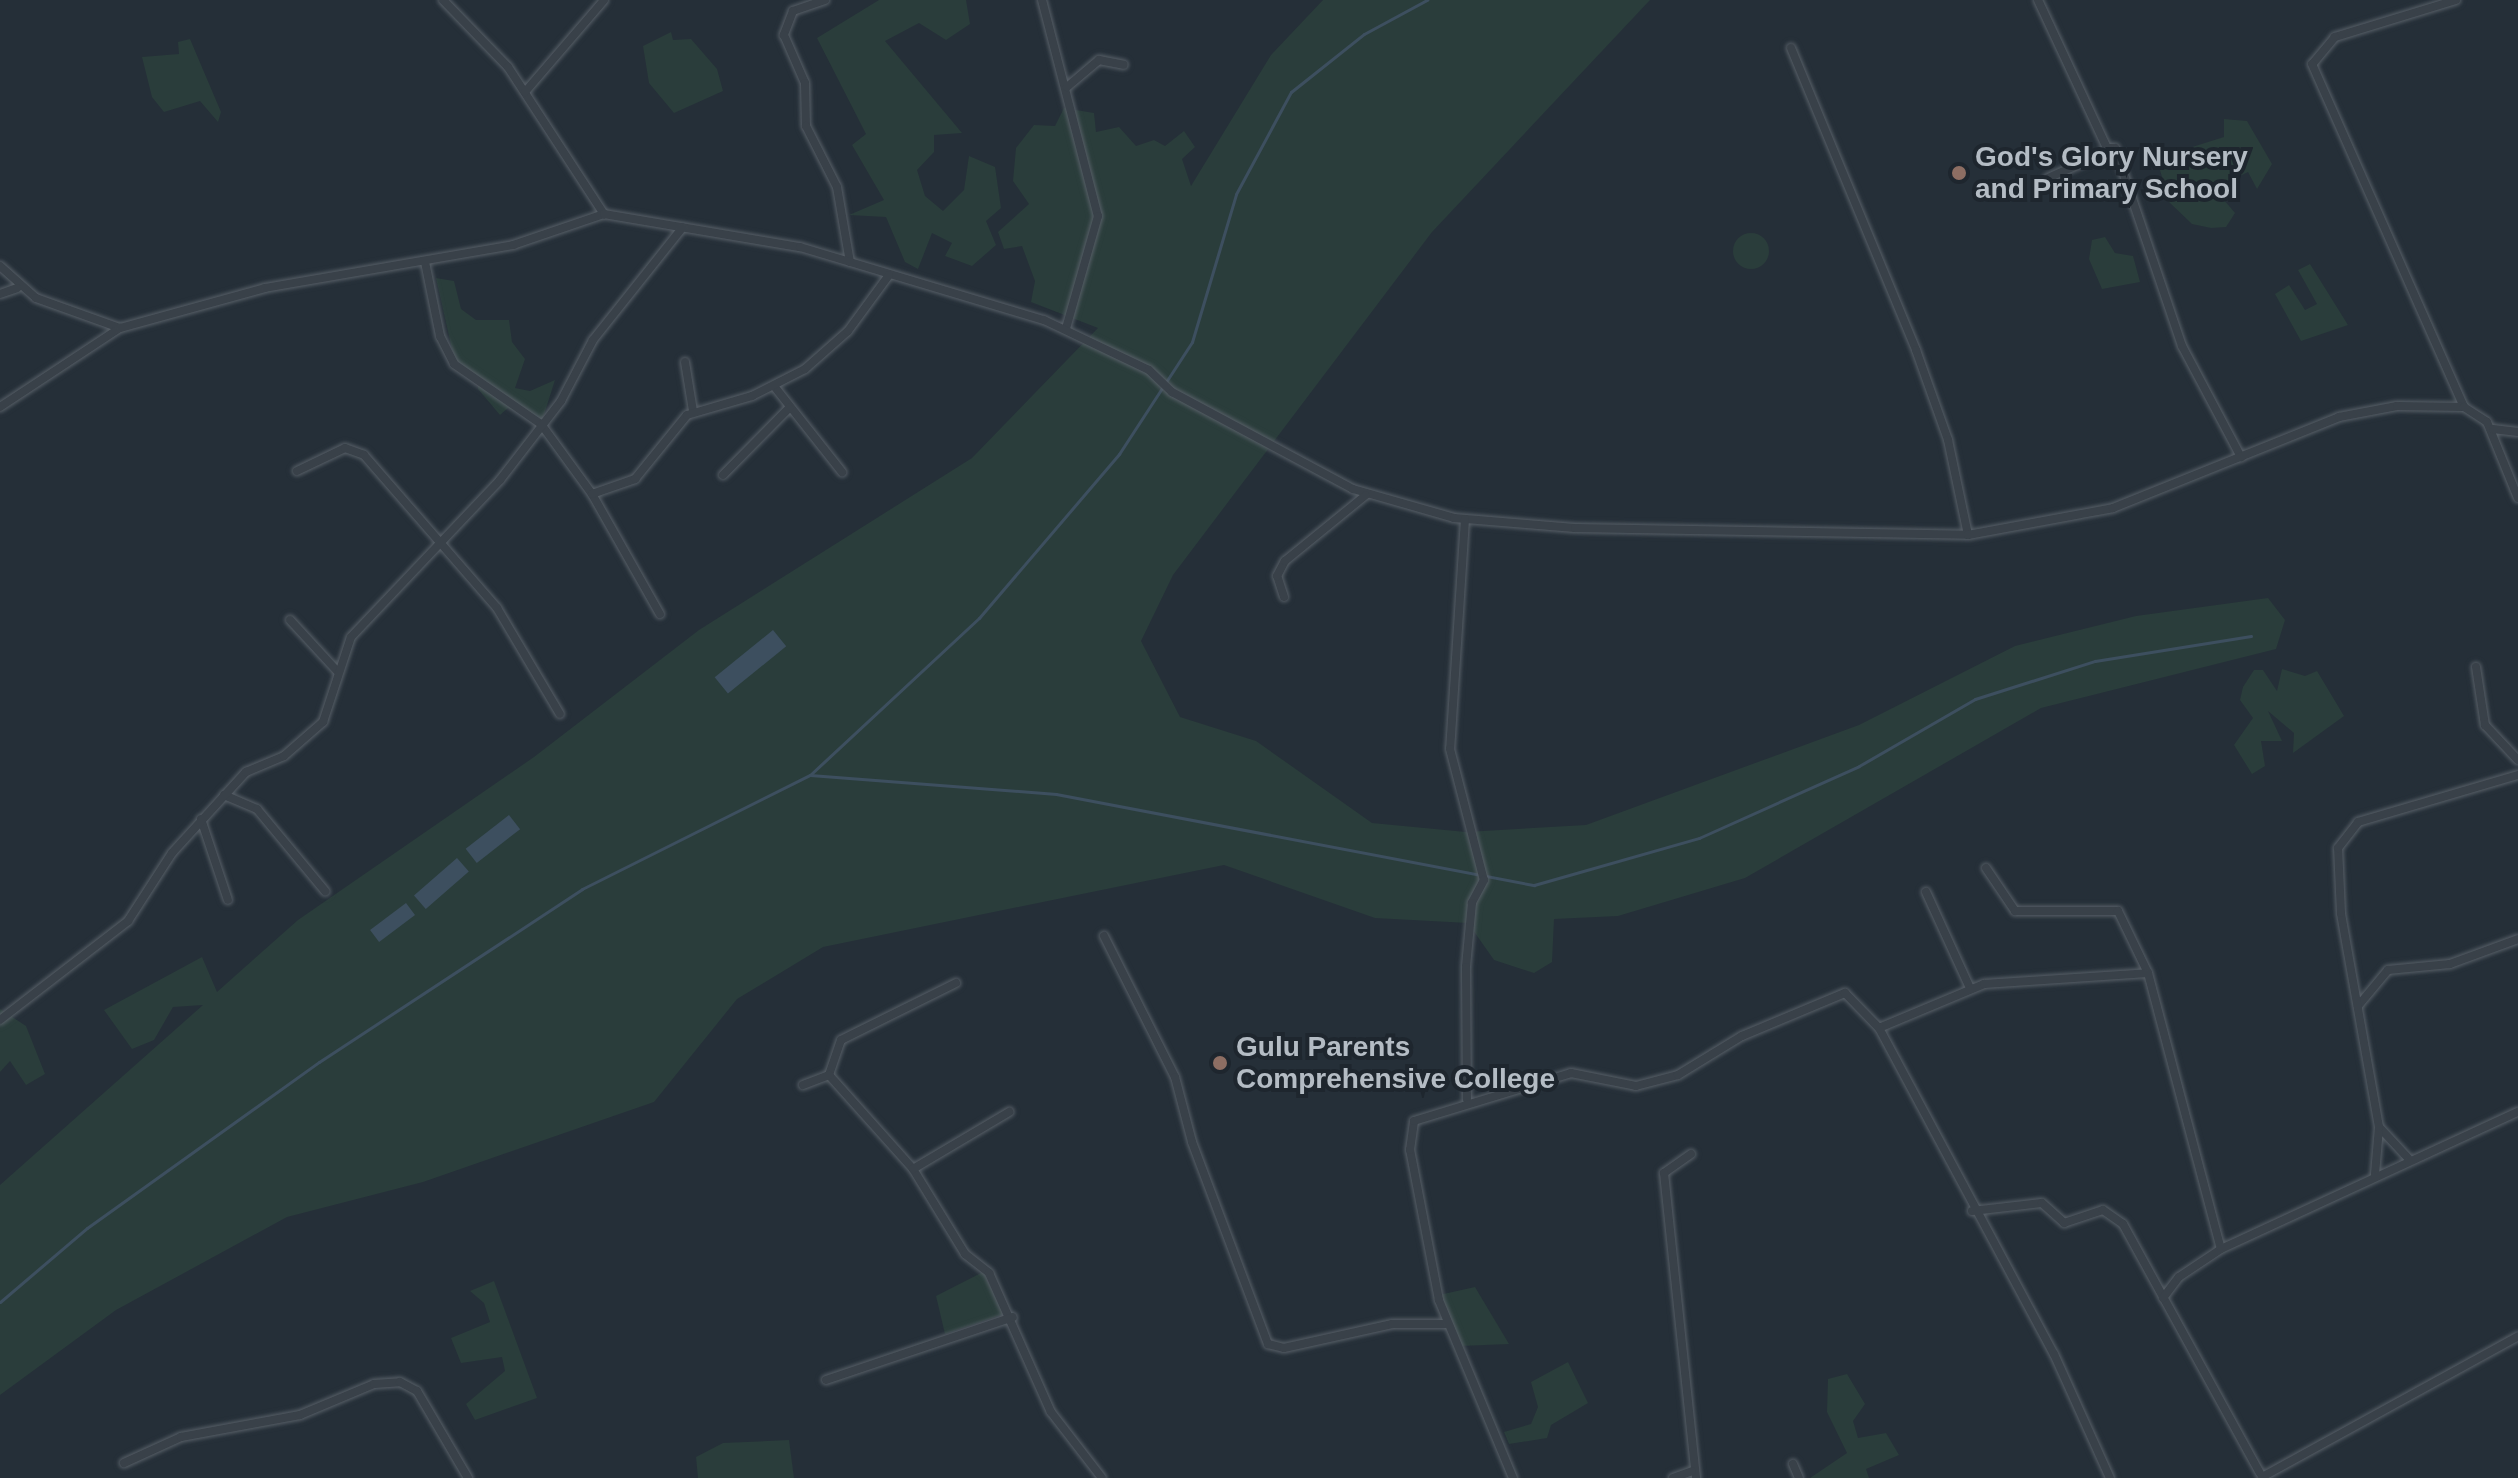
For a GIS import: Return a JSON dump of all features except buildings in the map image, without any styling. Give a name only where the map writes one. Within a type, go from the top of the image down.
[{"type":"street","points":[[443,0],[525,92],[604,214]]},
{"type":"street","points":[[525,92],[604,0]]},
{"type":"street","points":[[825,0],[793,11],[784,35],[807,92],[806,126],[837,187],[850,262]]},
{"type":"street","points":[[1042,0],[1067,87],[1099,222],[1066,328]]},
{"type":"street","points":[[2038,0],[2107,148],[2115,148]]},
{"type":"street","points":[[2456,0],[2335,37],[2312,64],[2464,407],[2493,429],[2518,432]]},
{"type":"street","points":[[1791,48],[1916,350],[1948,440],[1968,535]]},
{"type":"street","points":[[1067,87],[1099,60],[1124,65]]},
{"type":"street","points":[[2048,178],[2115,148]]},
{"type":"street","points":[[2115,148],[2182,346],[2241,457]]},
{"type":"street","points":[[0,407],[120,328],[255,290],[513,245],[604,214],[850,262],[1066,328],[1366,495],[1465,519],[1575,528],[1968,535],[2099,512],[2367,409],[2464,407]]},
{"type":"street","points":[[0,1020],[128,921],[201,819],[238,782],[315,730],[351,637],[444,544],[541,424],[593,340],[683,227]]},
{"type":"street","points":[[425,262],[440,336],[454,364],[541,424],[592,494],[660,614]]},
{"type":"street","points":[[0,266],[17,288],[120,328]]},
{"type":"street","points":[[592,494],[635,479],[660,440],[693,411],[774,386],[829,351],[889,275]]},
{"type":"street","points":[[0,294],[17,288]]},
{"type":"street","points":[[685,362],[693,411]]},
{"type":"street","points":[[774,386],[842,472]]},
{"type":"street","points":[[723,475],[789,408]]},
{"type":"street","points":[[2493,429],[2518,498]]},
{"type":"street","points":[[297,471],[333,451],[358,450],[444,544],[497,608],[560,714]]},
{"type":"street","points":[[1284,597],[1277,576],[1285,561],[1366,495]]},
{"type":"street","points":[[1465,519],[1450,749],[1484,880],[1472,903],[1466,967],[1467,1099]]},
{"type":"street","points":[[290,620],[337,671]]},
{"type":"street","points":[[2476,667],[2485,725],[2518,760]]},
{"type":"street","points":[[2375,1174],[2379,1127],[2335,875],[2343,837],[2369,818],[2518,775]]},
{"type":"street","points":[[238,782],[245,800],[325,891]]},
{"type":"street","points":[[224,795],[245,800]]},
{"type":"street","points":[[201,819],[228,900]]},
{"type":"street","points":[[1986,868],[2015,911],[2118,911],[2148,973],[2221,1249]]},
{"type":"street","points":[[1926,892],[1970,988]]},
{"type":"street","points":[[1104,936],[1175,1077],[1192,1142],[1268,1344],[1284,1348],[1392,1324],[1446,1324]]},
{"type":"street","points":[[2358,1006],[2388,970],[2450,964],[2518,939]]},
{"type":"street","points":[[1879,1028],[1970,988],[2148,973]]},
{"type":"street","points":[[956,983],[848,1035],[831,1054],[829,1075],[913,1169],[1013,1317],[1051,1412],[1102,1478]]},
{"type":"street","points":[[1513,1478],[1446,1324],[1409,1136],[1414,1121],[1467,1099],[1571,1073],[1636,1086],[1678,1075],[1742,1036],[1842,993],[1879,1028],[1972,1211],[2054,1354],[2110,1478]]},
{"type":"street","points":[[803,1085],[829,1075]]},
{"type":"street","points":[[913,1169],[1009,1112]]},
{"type":"street","points":[[2163,1298],[2179,1277],[2221,1249],[2408,1158],[2518,1114]]},
{"type":"street","points":[[2379,1127],[2408,1158]]},
{"type":"street","points":[[1673,1478],[1694,1474],[1664,1173],[1691,1154]]},
{"type":"street","points":[[1972,1211],[2042,1203],[2070,1223],[2085,1213],[2108,1212],[2129,1234],[2261,1476],[2518,1336]]},
{"type":"street","points":[[826,1380],[1013,1317]]},
{"type":"street","points":[[124,1463],[181,1437],[300,1415],[374,1384],[400,1382],[417,1391],[468,1478]]},
{"type":"street","points":[[1793,1464],[1799,1478]]},
{"type":"green space","points":[[879,0],[966,0],[970,24],[946,40],[919,23],[885,41],[962,133],[934,135],[934,152],[917,170],[925,196],[943,211],[964,190],[969,156],[995,167],[1001,208],[986,221],[996,245],[972,266],[945,256],[952,243],[932,233],[918,269],[905,262],[886,217],[849,215],[884,200],[852,145],[866,134],[817,38]]},
{"type":"green space","points":[[1323,0],[1650,0],[1432,232],[1173,575],[1141,641],[1180,717],[1256,741],[1372,823],[1466,832],[1586,825],[1859,725],[2015,646],[2136,616],[2268,598],[2285,620],[2276,649],[2041,708],[1745,878],[1618,916],[1554,919],[1552,962],[1534,973],[1494,960],[1468,923],[1375,918],[1224,865],[823,947],[737,999],[654,1102],[423,1182],[287,1217],[116,1310],[0,1395],[0,1185],[203,1005],[173,1007],[154,1040],[132,1049],[104,1010],[202,957],[217,992],[298,920],[534,757],[699,630],[972,458],[1098,328],[1031,302],[1035,281],[1022,246],[1004,249],[998,232],[1029,204],[1013,181],[1016,148],[1034,125],[1055,126],[1064,108],[1094,113],[1096,132],[1119,127],[1136,146],[1154,140],[1165,146],[1184,131],[1195,147],[1182,159],[1191,186],[1271,55]]},
{"type":"green space","points":[[671,32],[673,40],[691,39],[717,69],[723,91],[674,113],[649,83],[643,46]]},
{"type":"green space","points":[[190,39],[221,112],[218,122],[200,101],[164,112],[152,97],[142,57],[179,54],[178,42]]},
{"type":"green space","points":[[2224,119],[2247,121],[2272,164],[2257,189],[2248,172],[2224,184],[2219,194],[2235,213],[2226,227],[2211,228],[2192,224],[2169,202],[2160,170],[2189,148],[2224,137]]},
{"type":"green space","points":[[1751,233],[1764,238],[1769,251],[1764,264],[1751,269],[1738,264],[1733,251],[1738,238]]},
{"type":"green space","points":[[2105,237],[2115,253],[2133,256],[2140,282],[2102,289],[2089,259],[2092,240]]},
{"type":"green space","points":[[2310,264],[2348,325],[2301,341],[2275,294],[2289,285],[2305,310],[2317,304],[2298,270]]},
{"type":"green space","points":[[436,278],[454,281],[461,309],[476,320],[509,320],[512,342],[525,359],[515,388],[530,391],[555,380],[542,421],[508,408],[500,415],[478,389],[477,376],[454,358]]},
{"type":"green space","points":[[2282,669],[2305,676],[2317,671],[2344,716],[2293,753],[2294,733],[2268,711],[2282,741],[2261,741],[2265,766],[2252,774],[2234,745],[2253,718],[2240,700],[2243,687],[2254,670],[2263,670],[2277,691]]},
{"type":"green space","points":[[0,1009],[26,1026],[45,1074],[26,1085],[10,1061],[0,1072]]},
{"type":"green space","points":[[983,1272],[1004,1314],[945,1334],[936,1296]]},
{"type":"green space","points":[[494,1281],[537,1398],[475,1420],[466,1404],[505,1371],[502,1357],[461,1363],[451,1338],[490,1322],[484,1303],[470,1291]]},
{"type":"green space","points":[[1475,1287],[1509,1344],[1461,1346],[1439,1295]]},
{"type":"green space","points":[[1568,1362],[1588,1403],[1551,1425],[1547,1438],[1509,1444],[1504,1432],[1531,1424],[1538,1407],[1531,1382]]},
{"type":"green space","points":[[1847,1374],[1865,1404],[1853,1421],[1858,1438],[1886,1433],[1899,1455],[1866,1469],[1869,1478],[1810,1478],[1847,1453],[1827,1412],[1828,1379]]},
{"type":"green space","points":[[789,1440],[794,1478],[698,1478],[696,1457],[723,1443]]},
{"type":"water","points":[[773,630],[786,646],[728,694],[715,677]]},
{"type":"water","points":[[509,815],[520,829],[477,863],[466,849]]},
{"type":"water","points":[[457,858],[469,872],[426,909],[414,895]]},
{"type":"water","points":[[406,903],[415,915],[379,942],[370,930]]},
{"type":"waterway","points":[[0,1302],[87,1228],[319,1062],[582,889],[810,775],[979,618],[1119,454],[1192,342],[1236,194],[1291,92],[1364,34],[1427,0]]},
{"type":"waterway","points":[[810,775],[1056,794],[1534,885],[1699,838],[1859,766],[1975,699],[2095,661],[2251,636]]},
{"type":"place","name":"God's Glory Nursery and Primary School","points":[[1959,173]]},
{"type":"place","name":"Gulu Parents Comprehensive College","points":[[1220,1063]]}]
